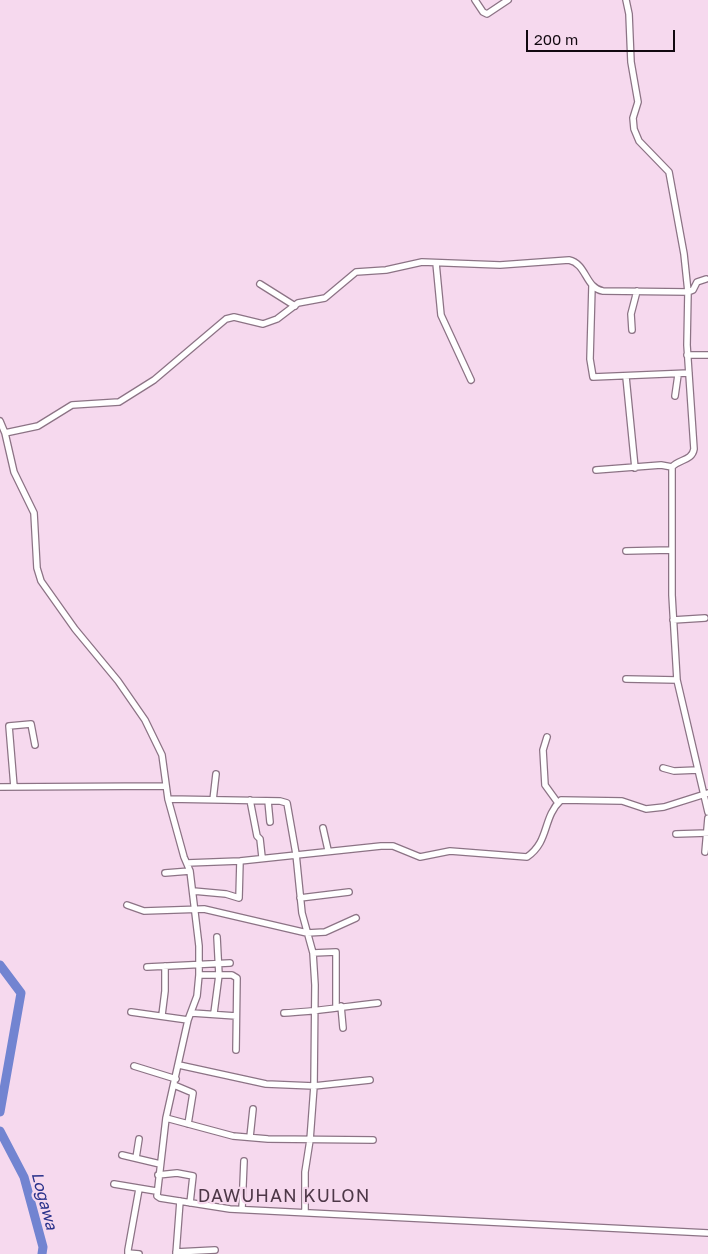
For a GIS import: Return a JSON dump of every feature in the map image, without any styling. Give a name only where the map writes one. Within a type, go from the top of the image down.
[{"type":"street","points":[[474,0],[483,12],[487,14],[508,0]]},
{"type":"street","points":[[596,470],[661,465],[672,467],[693,454],[687,354],[688,292],[684,254],[670,172],[639,140],[634,129],[633,118],[638,102],[631,62],[629,14],[626,0]]},
{"type":"street","points":[[5,433],[38,426],[72,405],[118,402],[154,380],[226,319],[234,317],[263,324],[277,319],[302,301],[325,298],[356,272],[386,270],[418,262],[500,265],[573,261],[582,269],[592,286],[591,375],[595,378],[689,373]]},
{"type":"street","points":[[436,263],[441,315],[471,380]]},
{"type":"street","points":[[592,286],[603,291],[688,292],[693,290],[696,282],[706,279]]},
{"type":"street","points":[[260,284],[295,306]]},
{"type":"street","points":[[632,330],[631,314],[637,291]]},
{"type":"street","points":[[687,354],[708,355]]},
{"type":"street","points":[[675,396],[678,375]]},
{"type":"street","points":[[626,377],[635,468]]},
{"type":"street","points":[[0,421],[5,433],[14,472],[34,513],[37,568],[41,581],[138,708],[162,755],[168,799],[190,871],[196,908],[200,964],[199,976],[192,1013],[188,1020],[166,1118],[156,1191],[160,1198],[242,1209],[708,1233]]},
{"type":"street","points":[[672,467],[671,550],[677,680],[698,770],[706,794],[708,812]]},
{"type":"street","points":[[626,551],[671,550]]},
{"type":"street","points":[[673,620],[705,618]]},
{"type":"street","points":[[626,679],[677,680]]},
{"type":"street","points":[[14,787],[10,726],[32,724],[35,745]]},
{"type":"street","points":[[547,737],[544,750],[544,785],[558,803]]},
{"type":"street","points":[[663,768],[674,771],[698,770]]},
{"type":"street","points":[[213,800],[216,774]]},
{"type":"street","points":[[0,787],[166,786]]},
{"type":"street","points":[[188,863],[240,860],[381,846],[393,846],[420,857],[450,851],[527,857],[541,844],[550,815],[558,803],[568,799],[617,801],[646,809],[664,807],[706,794]]},
{"type":"street","points":[[168,799],[250,800],[287,803],[296,854],[300,898],[307,934],[314,953],[314,1086],[310,1140],[305,1172],[305,1212]]},
{"type":"street","points":[[250,800],[257,836],[261,842],[262,857]]},
{"type":"street","points":[[268,801],[270,822]]},
{"type":"street","points":[[705,852],[708,818]]},
{"type":"street","points":[[323,828],[328,850]]},
{"type":"street","points":[[676,834],[707,833]]},
{"type":"street","points":[[194,891],[226,894],[239,898],[240,860]]},
{"type":"street","points":[[165,872],[190,871]]},
{"type":"street","points":[[300,898],[348,892]]},
{"type":"street","points":[[127,904],[144,911],[196,908],[286,927],[307,934],[325,932],[356,918]]},
{"type":"street","points":[[214,1013],[219,975],[216,937]]},
{"type":"street","points":[[314,953],[336,952],[338,1006],[343,1028]]},
{"type":"street","points":[[147,966],[230,963]]},
{"type":"street","points":[[162,1015],[165,991],[165,966]]},
{"type":"street","points":[[199,976],[232,975],[237,978],[236,1050]]},
{"type":"street","points":[[284,1013],[378,1003]]},
{"type":"street","points":[[131,1012],[188,1020]]},
{"type":"street","points":[[192,1013],[236,1016]]},
{"type":"street","points":[[179,1065],[266,1084],[314,1086],[370,1080]]},
{"type":"street","points":[[134,1066],[175,1082],[193,1094],[188,1124]]},
{"type":"street","points":[[250,1137],[253,1109]]},
{"type":"street","points":[[166,1118],[223,1134],[250,1137],[310,1140],[373,1140]]},
{"type":"street","points":[[136,1158],[139,1139]]},
{"type":"street","points":[[122,1155],[160,1164]]},
{"type":"street","points":[[242,1209],[244,1161]]},
{"type":"street","points":[[158,1175],[177,1174],[193,1176],[190,1203]]},
{"type":"street","points":[[114,1184],[156,1191]]},
{"type":"street","points":[[139,1189],[126,1254],[139,1254]]},
{"type":"street","points":[[180,1201],[176,1253],[214,1250]]},
{"type":"waterway","name":"Logawa","points":[[0,965],[21,993],[0,1112]]},
{"type":"waterway","name":"Logawa","points":[[0,1131],[24,1177],[43,1247],[42,1254]]},
{"type":"district","name":"DAWUHAN KULON","points":[[284,1196]]}]
